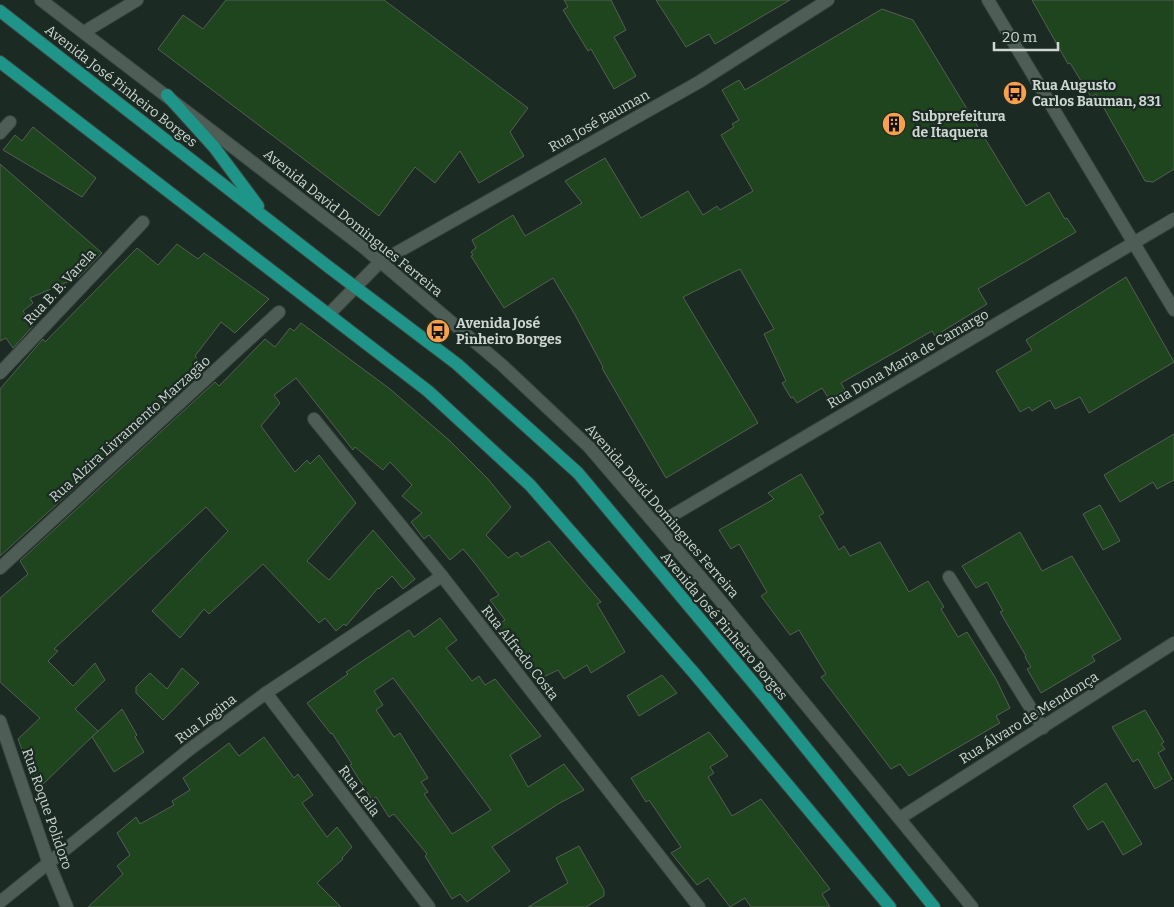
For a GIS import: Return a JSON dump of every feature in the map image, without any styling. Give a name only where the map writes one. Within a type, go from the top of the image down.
[{"type":"main road","name":"Avenida José Pinheiro Borges","points":[[0,11],[354,287],[457,364],[578,473],[765,698],[934,907]]},
{"type":"main road","points":[[0,62],[428,391],[530,485],[694,673],[890,907]]},
{"type":"main road","points":[[167,95],[214,147],[266,218]]},
{"type":"street","name":"Avenida David Domingues Ferreira","points":[[42,0],[380,262],[502,365],[582,440],[656,525],[972,907]]},
{"type":"street","points":[[84,32],[137,0]]},
{"type":"street","name":"Rua José Bauman","points":[[329,314],[380,262],[699,82],[828,0]]},
{"type":"street","points":[[988,0],[1174,310]]},
{"type":"street","points":[[0,133],[10,122]]},
{"type":"street","name":"Rua Dona Maria de Camargo","points":[[656,525],[1174,219]]},
{"type":"street","name":"Rua B. B. Varela","points":[[0,373],[143,222]]},
{"type":"street","name":"Rua Alzira Livramento Marzagão","points":[[0,568],[279,312]]},
{"type":"street","name":"Rua Alfredo Costa","points":[[314,419],[442,576],[699,907]]},
{"type":"street","name":"Rua Logina","points":[[0,902],[48,861],[190,749],[266,693],[442,576]]},
{"type":"street","points":[[948,577],[1043,728]]},
{"type":"street","name":"Rua Álvaro de Mendonça","points":[[900,818],[1174,643]]},
{"type":"street","name":"Rua Leila","points":[[266,693],[428,907]]},
{"type":"street","name":"Rua Roque Polidoro","points":[[0,721],[48,861],[67,907]]},
{"type":"building","points":[[226,0],[384,0],[528,108],[510,132],[524,156],[479,183],[460,151],[435,183],[415,167],[379,216],[158,49],[183,15],[203,29]]},
{"type":"building","points":[[564,0],[611,0],[626,30],[614,37],[636,76],[614,89],[591,49],[588,51],[563,10],[568,7]]},
{"type":"building","points":[[656,0],[790,0],[715,44],[709,34],[686,47]]},
{"type":"building","points":[[1032,0],[1174,0],[1174,169],[1153,182],[1145,181],[1096,94],[1091,97],[1070,63],[1068,64]]},
{"type":"building","points":[[882,9],[913,20],[1026,206],[1049,192],[1065,219],[1067,218],[1076,232],[978,289],[987,304],[935,336],[932,331],[841,383],[845,390],[829,399],[822,388],[797,403],[793,397],[791,398],[782,383],[786,381],[764,334],[774,329],[740,269],[683,297],[758,423],[666,478],[602,368],[574,313],[553,278],[504,308],[471,256],[473,255],[471,252],[476,248],[472,240],[513,215],[525,236],[582,203],[565,181],[605,158],[641,218],[688,191],[703,215],[717,206],[720,210],[753,191],[721,135],[734,127],[732,124],[739,120],[722,90],[739,80],[745,90]]},
{"type":"building","points":[[33,127],[96,178],[82,197],[3,150],[15,135],[22,141]]},
{"type":"building","points":[[0,164],[102,253],[79,277],[30,298],[33,303],[23,311],[33,326],[13,348],[6,338],[0,341]]},
{"type":"building","points":[[177,244],[198,259],[204,253],[269,299],[235,333],[221,322],[195,356],[205,369],[0,556],[0,389],[43,339],[45,342],[137,248],[158,265]]},
{"type":"building","points":[[1126,277],[1174,362],[1089,413],[1080,397],[1055,409],[1050,400],[1032,411],[1029,407],[1020,412],[996,371],[1032,350],[1026,340]]},
{"type":"building","points":[[301,323],[390,389],[450,441],[488,479],[511,507],[486,535],[508,558],[517,552],[521,557],[549,541],[601,602],[597,604],[625,652],[591,673],[587,665],[564,679],[558,670],[537,680],[494,627],[505,620],[490,600],[499,595],[474,562],[463,549],[450,560],[429,535],[424,539],[411,522],[422,513],[402,496],[412,485],[390,462],[383,470],[355,447],[353,450],[296,378],[274,395],[280,403],[261,426],[295,472],[307,460],[310,464],[319,455],[356,503],[307,561],[329,580],[373,530],[415,579],[403,589],[392,576],[378,588],[346,626],[344,624],[336,631],[325,618],[319,623],[263,564],[209,614],[204,609],[180,638],[152,611],[228,531],[206,507],[54,649],[58,651],[48,661],[73,686],[95,663],[105,680],[75,709],[98,731],[37,790],[18,739],[40,718],[0,682],[0,598],[28,574],[20,561],[215,382],[219,386],[265,339],[275,347],[290,328],[294,331]]},
{"type":"building","points":[[1174,434],[1174,480],[1157,489],[1153,482],[1120,502],[1104,475]]},
{"type":"building","points":[[801,474],[824,513],[819,516],[839,550],[844,546],[850,556],[880,542],[909,592],[928,581],[944,607],[941,609],[958,637],[967,632],[996,679],[1010,708],[996,716],[1000,723],[909,776],[900,764],[891,769],[821,677],[826,674],[799,630],[790,635],[761,596],[767,592],[739,544],[731,549],[719,530],[774,499],[768,493]]},
{"type":"building","points":[[1100,505],[1120,541],[1103,550],[1083,514]]},
{"type":"building","points":[[1020,532],[1042,571],[1072,556],[1121,639],[1092,656],[1095,661],[1041,693],[1027,669],[1031,667],[1026,656],[1000,612],[1003,611],[987,582],[976,588],[962,566]]},
{"type":"building","points":[[440,618],[457,640],[446,648],[472,681],[479,676],[485,685],[495,679],[541,736],[510,755],[528,787],[564,764],[584,790],[558,804],[492,847],[510,871],[467,902],[460,894],[452,899],[425,856],[427,854],[394,814],[389,817],[376,797],[372,800],[332,733],[307,703],[348,674],[346,672],[409,630],[414,637]],"holes":[[[393,678],[491,810],[452,834],[424,794],[428,792],[421,782],[428,778],[400,733],[394,737],[376,710],[383,705],[374,691]]]},
{"type":"building","points":[[182,668],[199,683],[163,720],[136,693],[136,687],[150,673],[167,689]]},
{"type":"building","points":[[662,675],[677,693],[639,716],[627,696]]},
{"type":"building","points":[[122,709],[137,735],[135,737],[144,752],[114,772],[92,737]]},
{"type":"building","points":[[1145,710],[1164,742],[1161,744],[1165,749],[1158,753],[1172,779],[1155,789],[1138,759],[1133,762],[1112,727]]},
{"type":"building","points":[[709,732],[728,756],[710,767],[714,773],[708,777],[732,816],[761,799],[830,889],[822,894],[830,907],[751,907],[745,898],[730,907],[708,878],[697,885],[671,853],[681,847],[649,800],[646,802],[631,778]]},
{"type":"building","points":[[264,737],[294,778],[298,774],[313,795],[302,803],[327,837],[337,827],[352,847],[343,859],[317,883],[341,907],[88,907],[123,874],[117,866],[130,855],[117,833],[136,817],[140,824],[174,805],[172,801],[190,790],[183,778],[229,743],[239,756]]},
{"type":"building","points":[[1106,783],[1142,844],[1123,855],[1103,821],[1088,830],[1073,806]]},
{"type":"building","points":[[579,846],[604,890],[604,896],[586,907],[528,907],[568,883],[556,858]]},
{"type":"place","name":"Rua Augusto Carlos Bauman, 831","points":[[1015,93]]},
{"type":"place","name":"Subprefeitura de Itaquera","points":[[894,124]]},
{"type":"place","name":"Avenida José Pinheiro Borges","points":[[438,331]]}]
